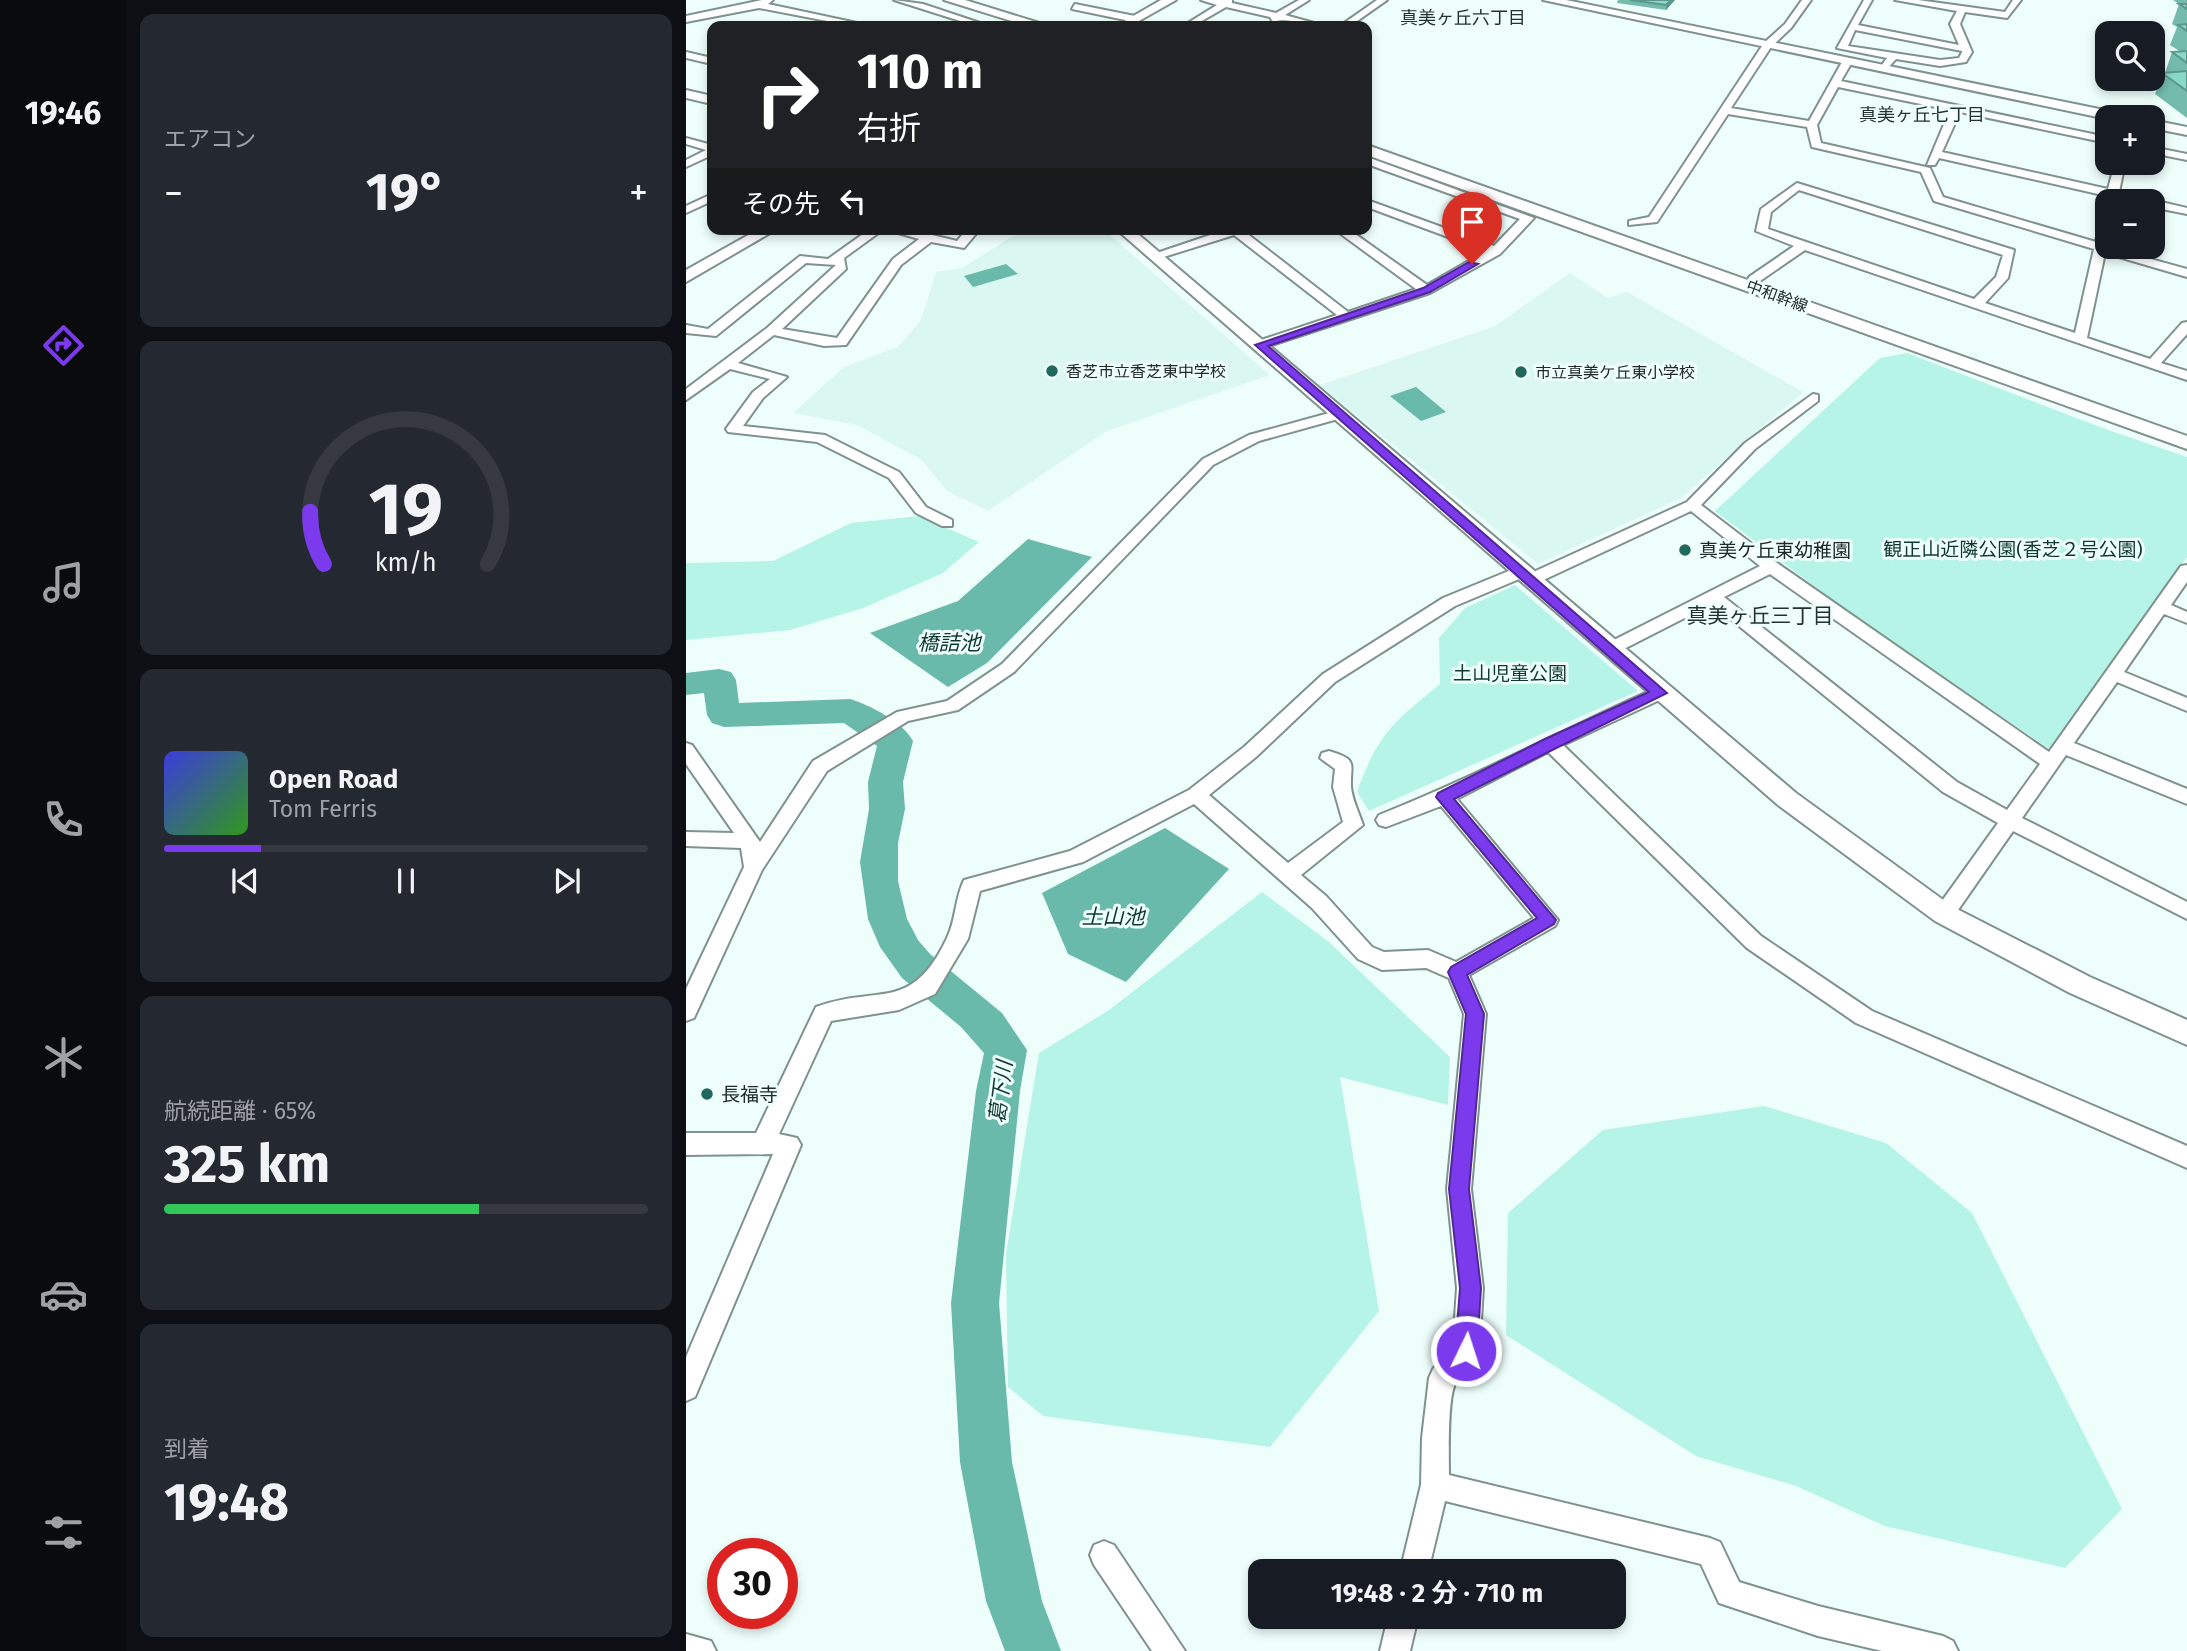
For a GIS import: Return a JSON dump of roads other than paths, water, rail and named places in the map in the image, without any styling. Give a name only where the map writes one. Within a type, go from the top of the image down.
[{"type":"main road","points":[[930,0],[999,21]]},
{"type":"main road","points":[[951,0],[1024,21]]},
{"type":"main road","name":"中和幹線","points":[[1372,145],[2187,434]]},
{"type":"main road","name":"中和幹線","points":[[1372,152],[2187,443]]},
{"type":"street","points":[[898,0],[945,11],[967,21]]},
{"type":"street","points":[[1089,0],[1074,7],[1127,21]]},
{"type":"street","points":[[1138,21],[1170,0]]},
{"type":"street","points":[[1139,21],[1182,0]]},
{"type":"street","points":[[1205,0],[1228,2],[1296,21]]},
{"type":"street","points":[[1270,21],[1305,0]]},
{"type":"street","points":[[1352,21],[1383,0]]},
{"type":"street","points":[[1549,0],[1581,3],[1847,62],[2095,112]]},
{"type":"street","points":[[1633,223],[1653,220],[1767,45],[1788,26],[1807,0]]},
{"type":"street","points":[[1868,0],[1842,48],[1953,63],[1964,61],[1965,49],[1955,24],[1962,9]]},
{"type":"street","points":[[1899,0],[2007,15],[2017,0]]},
{"type":"street","points":[[686,19],[764,2],[845,21]]},
{"type":"street","points":[[1196,21],[1228,2]]},
{"type":"street","points":[[686,19],[707,24]]},
{"type":"street","points":[[1853,27],[1965,49]]},
{"type":"street","points":[[686,55],[707,60]]},
{"type":"street","points":[[1884,69],[1893,55]]},
{"type":"street","points":[[1847,62],[1812,125],[1816,145],[1926,170]]},
{"type":"street","points":[[1835,83],[2095,137]]},
{"type":"street","points":[[686,94],[707,99]]},
{"type":"street","points":[[1926,170],[1937,154],[1956,108]]},
{"type":"street","points":[[1725,110],[1812,125]]},
{"type":"street","points":[[2165,127],[2187,131]]},
{"type":"street","points":[[686,141],[707,148]]},
{"type":"street","points":[[686,164],[707,153]]},
{"type":"street","points":[[2165,153],[2187,157]]},
{"type":"street","points":[[1937,154],[2095,194]]},
{"type":"street","points":[[1260,345],[1426,290],[1496,251],[1528,218],[1372,162]]},
{"type":"street","points":[[1926,170],[1938,199]]},
{"type":"street","points":[[1976,304],[2002,278],[2010,253],[1797,187],[1765,211],[1762,232],[2187,376]]},
{"type":"street","points":[[1909,222],[1938,199]]},
{"type":"street","points":[[1938,199],[2095,246]]},
{"type":"street","points":[[686,210],[707,200]]},
{"type":"street","points":[[1372,205],[1496,251]]},
{"type":"street","points":[[2165,206],[2187,211]]},
{"type":"street","points":[[686,267],[744,235]]},
{"type":"street","points":[[686,278],[760,235]]},
{"type":"street","points":[[686,329],[711,333],[804,259],[830,262],[870,235]]},
{"type":"street","points":[[915,235],[960,245],[969,235]]},
{"type":"street","points":[[1130,235],[1660,693],[1787,799],[1944,914],[2080,985],[2187,1033]]},
{"type":"street","points":[[1154,256],[1221,235]]},
{"type":"street","points":[[1243,235],[1346,316]]},
{"type":"street","points":[[1348,235],[1426,290]]},
{"type":"street","points":[[772,331],[824,342],[841,342],[897,262],[928,238]]},
{"type":"street","points":[[1753,280],[1801,247]]},
{"type":"street","points":[[686,396],[772,331],[842,266],[838,258]]},
{"type":"street","points":[[2080,340],[2098,259]]},
{"type":"street","points":[[2138,259],[2187,273]]},
{"type":"street","points":[[2153,364],[2187,326]]},
{"type":"street","points":[[730,365],[780,377],[758,394],[733,429],[820,439],[894,475],[921,510],[947,523]]},
{"type":"street","points":[[762,1143],[824,1013],[898,1001],[927,988],[958,939],[971,886],[1076,857],[1196,795],[1250,752],[1329,678],[1449,602],[1526,575],[1692,505],[1750,446],[1813,398]]},
{"type":"street","points":[[686,1012],[754,867],[820,766],[903,716],[952,706],[1007,668],[1221,453],[1340,414]]},
{"type":"street","points":[[1692,505],[1771,567],[2050,762]]},
{"type":"street","points":[[1609,649],[1711,595],[1771,567]]},
{"type":"street","points":[[1944,914],[2187,570]]},
{"type":"street","points":[[1711,595],[1950,787],[2010,821],[2187,911]]},
{"type":"street","points":[[2162,607],[2187,618]]},
{"type":"street","points":[[2114,674],[2187,705]]},
{"type":"street","points":[[1386,820],[1444,797],[1550,743],[1660,693]]},
{"type":"street","points":[[1550,743],[1754,942],[1864,1017],[2187,1157]]},
{"type":"street","points":[[2061,745],[2187,797]]},
{"type":"street","points":[[686,750],[750,841],[754,867]]},
{"type":"street","points":[[1288,874],[1353,825],[1342,787],[1345,766],[1329,758]]},
{"type":"street","points":[[1196,795],[1319,902],[1365,953],[1382,961],[1428,960],[1457,972],[1475,1014],[1459,1189],[1470,1288],[1466,1351],[1442,1378],[1435,1438],[1435,1485],[1417,1559]]},
{"type":"street","points":[[1444,797],[1548,920],[1457,972]]},
{"type":"street","points":[[686,839],[750,841]]},
{"type":"street","points":[[686,1144],[789,1145],[686,1388]]},
{"type":"street","points":[[1435,1485],[1710,1552],[1729,1593],[1818,1621],[1943,1651]]},
{"type":"street","points":[[1104,1555],[1170,1651]]},
{"type":"street","points":[[1395,1651],[1400,1629]]},
{"type":"street","points":[[686,1649],[701,1651]]},
{"type":"water","points":[[1006,264],[1018,274],[973,287],[964,276]]},
{"type":"water","points":[[1416,387],[1446,412],[1421,421],[1390,396]]},
{"type":"water","name":"橋詰池","points":[[1028,539],[1092,557],[987,663],[948,687],[870,633],[958,601]]},
{"type":"water","name":"土山池","points":[[1165,828],[1229,869],[1126,982],[1068,954],[1042,893]]},
{"type":"waterway","name":"葛下川","points":[[686,684],[719,680],[724,715],[850,711],[896,741],[886,782],[887,809],[882,825],[878,862],[887,919],[894,936],[916,966],[987,1025],[1006,1050],[998,1091],[975,1303],[986,1462],[1014,1601],[1033,1651]]},
{"type":"place","name":"香芝市立香芝東中学校","points":[[1052,371]]},
{"type":"place","name":"市立真美ケ丘東小学校","points":[[1521,372]]},
{"type":"place","name":"真美ケ丘東幼稚園","points":[[1685,550]]},
{"type":"place","name":"長福寺","points":[[707,1094]]},
{"type":"district","name":"真美ヶ丘六丁目","points":[[1463,18]]},
{"type":"district","name":"真美ヶ丘七丁目","points":[[1922,115]]},
{"type":"district","name":"真美ヶ丘三丁目","points":[[1760,616]]},
{"type":"park label","name":"観正山近隣公園(香芝２号公園)","points":[[2013,549]]},
{"type":"park label","name":"土山児童公園","points":[[1510,673]]}]
